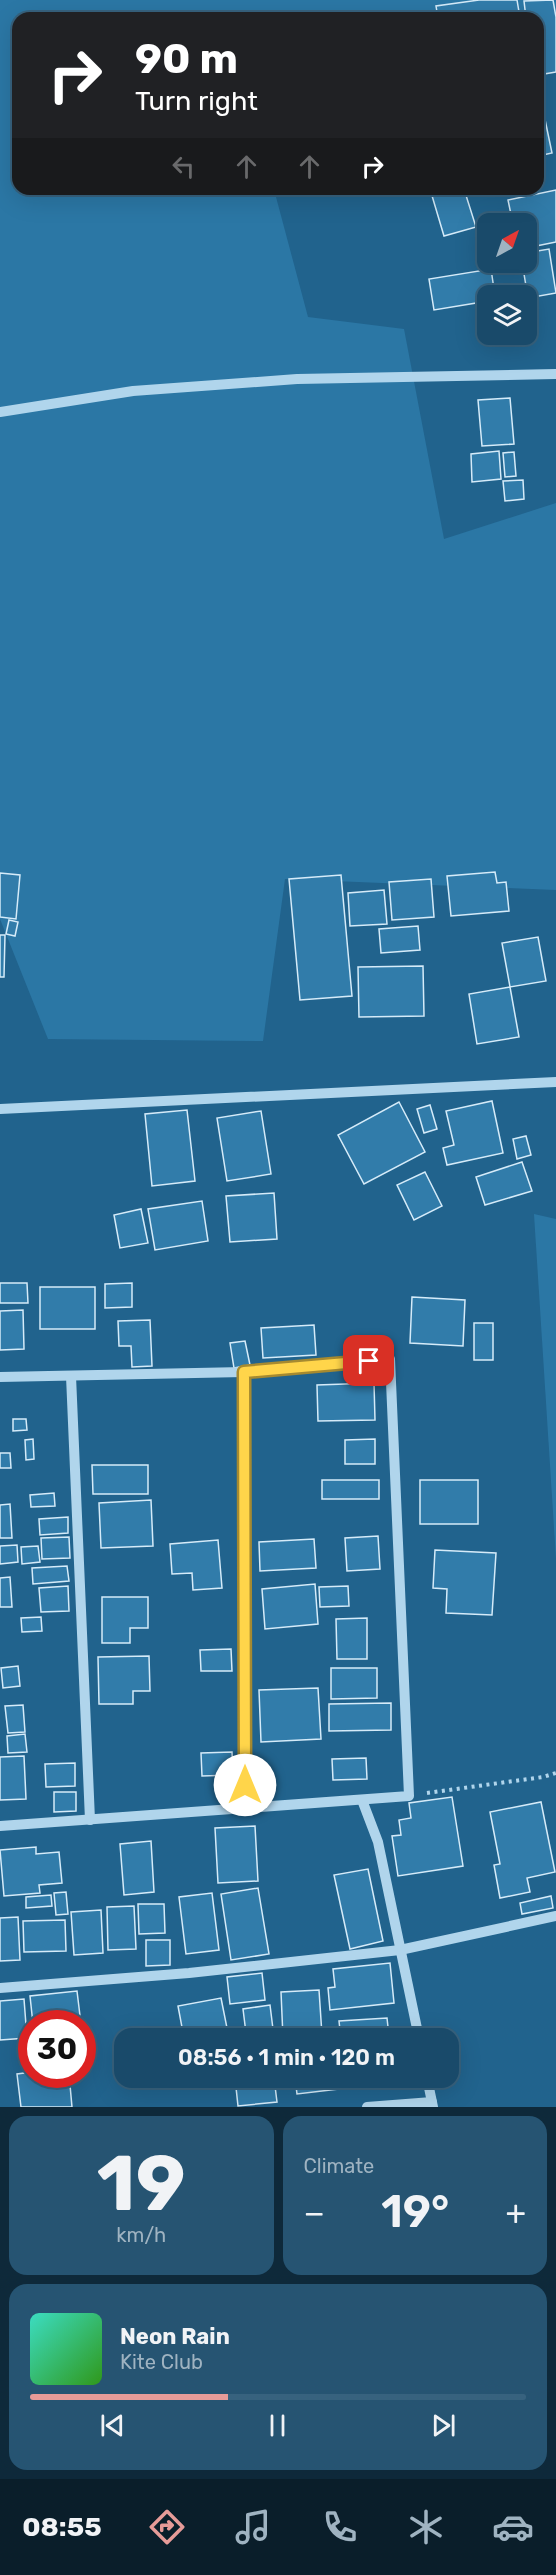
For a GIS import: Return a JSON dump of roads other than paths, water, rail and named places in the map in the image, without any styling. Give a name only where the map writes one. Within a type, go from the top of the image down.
[{"type":"street","points":[[0,412],[133,391],[285,380],[416,375],[556,374]]},
{"type":"street","points":[[0,1109],[556,1082]]},
{"type":"street","points":[[0,1377],[244,1372],[390,1359],[409,1796],[0,1826]]},
{"type":"street","points":[[244,1372],[245,1808]]},
{"type":"street","points":[[71,1376],[90,1820]]},
{"type":"street","points":[[362,1800],[378,1842],[417,2028]]},
{"type":"street","points":[[0,1988],[189,1973],[400,1950],[556,1916]]},
{"type":"street","points":[[367,2107],[433,2104],[429,2088]]}]
